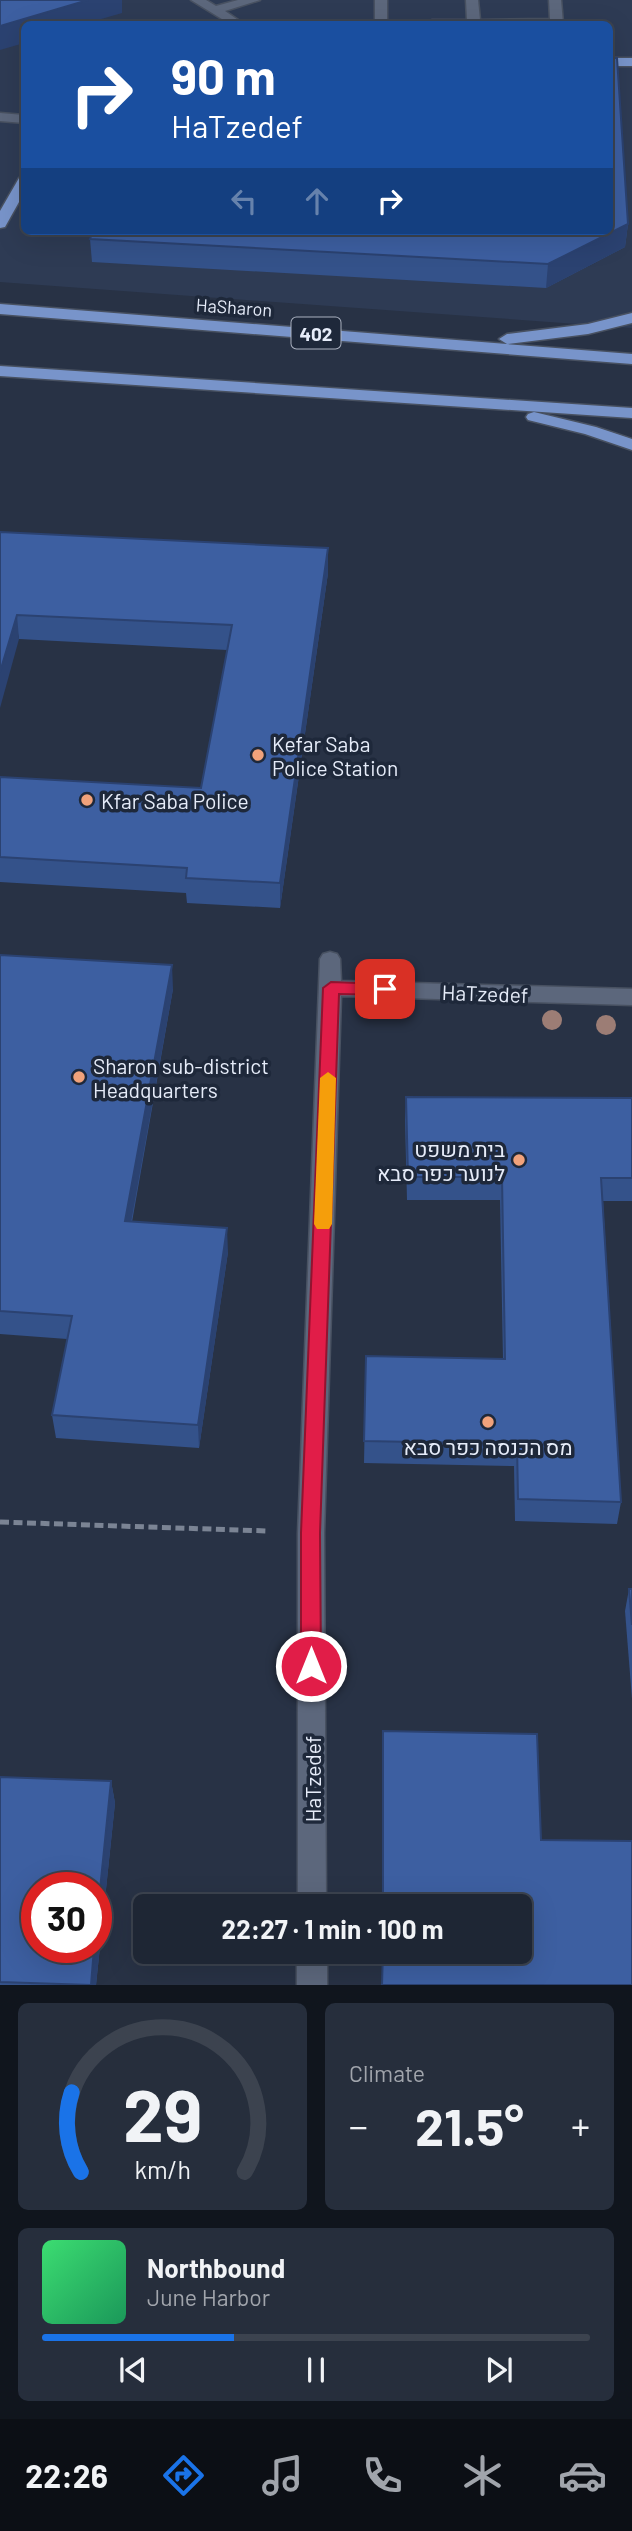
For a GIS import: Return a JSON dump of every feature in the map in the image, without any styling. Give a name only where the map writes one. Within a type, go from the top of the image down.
[{"type":"main road","points":[[613,62],[632,62]]},
{"type":"main road","points":[[0,224],[21,186]]},
{"type":"main road","name":"HaSharon","points":[[0,309],[632,359]]},
{"type":"main road","points":[[462,344],[587,329],[632,318]]},
{"type":"main road","points":[[0,371],[632,413]]},
{"type":"main road","points":[[453,402],[553,421],[590,430],[632,445]]},
{"type":"street","points":[[197,0],[232,21]]},
{"type":"street","points":[[213,9],[254,0]]},
{"type":"street","points":[[381,0],[381,21]]},
{"type":"street","points":[[472,0],[474,21]]},
{"type":"street","points":[[555,0],[557,21]]},
{"type":"street","points":[[0,117],[21,119]]},
{"type":"street","points":[[330,959],[331,988]]},
{"type":"street","name":"HaTzedef","points":[[312,1894],[311,1533],[331,988],[632,997]]},
{"type":"street","points":[[312,1964],[312,1985]]},
{"type":"path","points":[[0,1522],[311,1533]]},
{"type":"shaded area","points":[[0,0],[632,0],[632,328],[0,282]]},
{"type":"building","points":[[0,0],[88,0],[0,26]]},
{"type":"building","points":[[613,58],[617,58],[628,224],[613,232]]},
{"type":"building","points":[[92,235],[606,235],[548,264],[90,239]]},
{"type":"building","name":"Kefar Saba Police Station","points":[[0,532],[328,548],[280,883],[186,878],[187,868],[0,857],[0,777],[201,788],[232,625],[17,615],[0,672]]},
{"type":"building","points":[[0,955],[172,965],[125,1221],[227,1228],[198,1425],[52,1415],[72,1316],[0,1311]]},
{"type":"building","points":[[406,1097],[632,1098],[632,1178],[601,1178],[621,1502],[518,1499],[517,1444],[364,1441],[366,1356],[505,1359],[502,1177],[408,1177]]},
{"type":"building","points":[[629,1589],[632,1589],[632,1625]]},
{"type":"building","points":[[383,1731],[537,1734],[541,1840],[632,1841],[632,1985],[382,1985],[383,1964],[532,1964],[532,1894],[383,1894]]},
{"type":"building","points":[[0,1777],[111,1781],[102,1872],[21,1872],[21,1963],[93,1963],[91,1985],[0,1982]]},
{"type":"slow traffic","points":[[323,1224],[328,1078]]},
{"type":"place","name":"Kefar Saba Police Station","points":[[258,755]]},
{"type":"place","name":"Kfar Saba Police","points":[[87,800]]},
{"type":"place","name":"Sharon sub-district Headquarters","points":[[79,1077]]},
{"type":"place","name":"בית משפט לנוער כפר סבא","points":[[519,1160]]},
{"type":"place","name":"מס הכנסה כפר סבא","points":[[488,1422]]},
{"type":"route","points":[[311,1666],[311,1533],[331,988],[385,989]]}]
